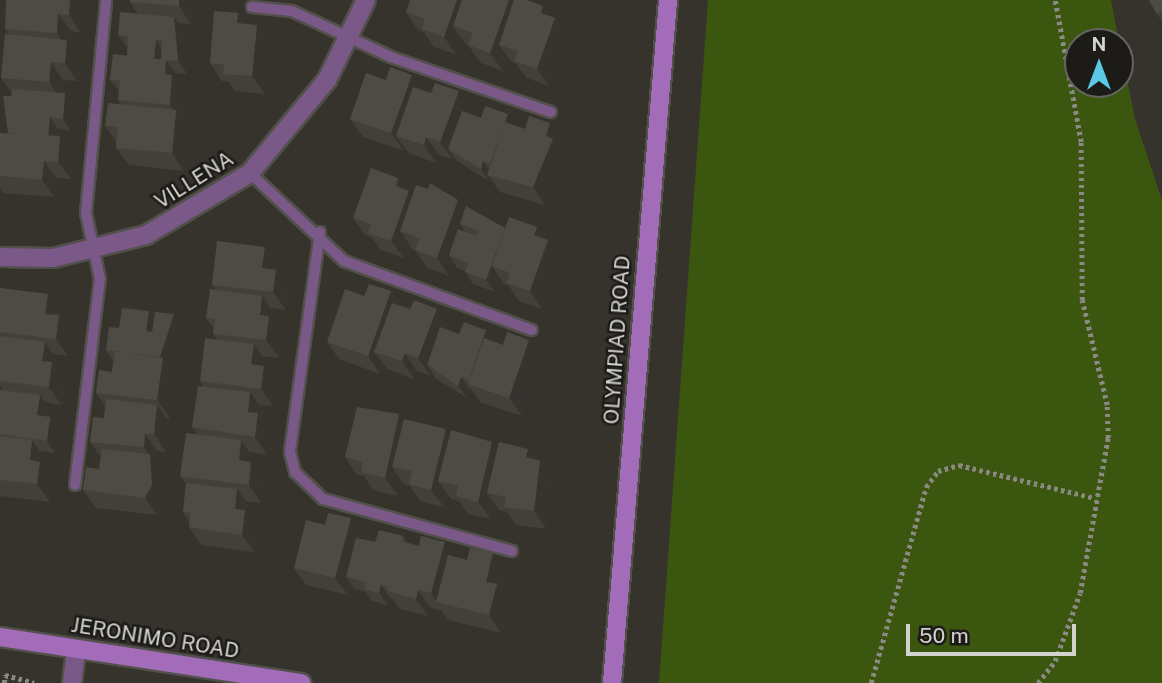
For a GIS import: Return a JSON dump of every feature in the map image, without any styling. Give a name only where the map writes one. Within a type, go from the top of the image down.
[{"type":"main road","name":"OLYMPIAD ROAD","points":[[612,683],[668,0]]},
{"type":"main road","name":"JERONIMO ROAD","points":[[0,638],[303,683]]},
{"type":"street","name":"VILLENA","points":[[0,257],[93,251],[146,235],[250,173],[291,128],[350,39],[366,0]]},
{"type":"street","points":[[72,683],[76,649]]},
{"type":"lane","points":[[75,485],[100,279],[86,213],[106,0]]},
{"type":"lane","points":[[251,7],[292,11],[350,39],[551,112]]},
{"type":"lane","points":[[250,173],[320,232],[344,261],[532,330]]},
{"type":"lane","points":[[320,232],[290,452],[295,472],[323,499],[512,551]]},
{"type":"path","points":[[1038,683],[1055,661],[1080,593],[1094,498],[1108,438],[1107,405],[1082,300],[1081,142],[1055,0]]},
{"type":"path","points":[[871,683],[926,487],[938,471],[959,465],[1094,498]]},
{"type":"path","points":[[4,683],[5,675],[34,683]]},
{"type":"green space","points":[[708,0],[1111,0],[1116,28],[1064,28],[1064,98],[1131,98],[1162,200],[1162,683],[659,683]]},
{"type":"building","points":[[6,0],[70,0],[69,15],[58,14],[57,33],[5,29]]},
{"type":"building","points":[[179,0],[179,6],[130,2]]},
{"type":"building","points":[[410,0],[457,0],[444,37],[422,29],[425,19],[406,12]]},
{"type":"building","points":[[462,0],[509,0],[490,53],[468,45],[473,33],[453,26]]},
{"type":"building","points":[[514,0],[527,0],[543,6],[541,13],[555,18],[537,69],[514,61],[518,51],[499,45]]},
{"type":"building","points":[[1149,0],[1162,0],[1162,11],[1156,13]]},
{"type":"building","points":[[214,11],[238,13],[237,23],[257,25],[252,76],[223,74],[224,65],[210,63]]},
{"type":"building","points":[[120,12],[174,17],[178,61],[161,60],[162,40],[156,40],[154,59],[127,56],[128,36],[118,35]]},
{"type":"building","points":[[5,34],[67,40],[65,63],[51,62],[49,82],[1,78]]},
{"type":"building","points":[[113,54],[166,60],[165,74],[172,75],[170,105],[118,100],[120,80],[110,80]]},
{"type":"building","points":[[390,67],[412,75],[391,133],[350,119],[366,73],[386,80]]},
{"type":"building","points":[[435,83],[459,91],[440,142],[426,137],[424,145],[396,136],[413,87],[431,93]]},
{"type":"building","points":[[12,89],[65,93],[63,119],[50,117],[48,136],[8,133],[3,96],[11,96]]},
{"type":"building","points":[[108,103],[176,110],[172,153],[116,148],[118,127],[105,126]]},
{"type":"building","points":[[485,106],[508,114],[490,164],[483,161],[481,169],[448,149],[462,111],[481,118]]},
{"type":"building","points":[[529,116],[550,123],[546,136],[553,139],[533,187],[487,175],[505,122],[525,129]]},
{"type":"building","points":[[0,133],[60,136],[58,162],[44,161],[42,180],[0,176]]},
{"type":"building","points":[[371,168],[398,178],[396,186],[409,191],[391,241],[368,233],[371,224],[353,218]]},
{"type":"building","points":[[430,183],[458,200],[437,258],[415,250],[420,238],[400,231],[416,185],[428,189]]},
{"type":"building","points":[[466,206],[505,228],[486,280],[465,272],[468,263],[449,255],[458,229],[476,236],[478,230],[460,224]]},
{"type":"building","points":[[509,217],[537,227],[534,235],[548,240],[530,291],[507,283],[510,273],[492,266]]},
{"type":"building","points":[[217,241],[265,247],[262,268],[276,270],[273,292],[212,285]]},
{"type":"building","points":[[369,284],[391,291],[368,356],[327,342],[345,289],[364,296]]},
{"type":"building","points":[[0,288],[48,294],[45,314],[59,315],[56,339],[0,332]]},
{"type":"building","points":[[210,289],[262,296],[260,315],[269,316],[266,340],[213,334],[215,319],[206,318]]},
{"type":"building","points":[[414,300],[437,309],[418,358],[405,353],[402,361],[374,352],[392,303],[410,309]]},
{"type":"building","points":[[122,308],[149,311],[146,331],[152,332],[155,312],[174,314],[160,357],[106,350],[109,327],[119,328]]},
{"type":"building","points":[[464,322],[486,330],[469,380],[461,377],[458,386],[427,365],[440,327],[459,334]]},
{"type":"building","points":[[507,332],[529,340],[509,398],[468,384],[484,338],[503,345]]},
{"type":"building","points":[[0,336],[45,342],[42,361],[52,362],[49,387],[0,381]]},
{"type":"building","points":[[205,338],[254,344],[251,364],[264,366],[261,389],[200,381]]},
{"type":"building","points":[[115,351],[163,358],[157,400],[96,393],[99,370],[112,372]]},
{"type":"building","points":[[198,386],[250,392],[248,412],[258,413],[255,437],[192,427]]},
{"type":"building","points":[[0,390],[40,395],[37,415],[50,417],[47,441],[0,434]]},
{"type":"building","points":[[106,399],[157,405],[154,434],[145,434],[144,447],[90,442],[93,417],[104,418]]},
{"type":"building","points":[[357,407],[399,414],[385,478],[361,472],[363,462],[345,457]]},
{"type":"building","points":[[404,419],[446,429],[431,490],[409,484],[412,471],[392,467]]},
{"type":"building","points":[[451,430],[492,442],[478,502],[456,496],[458,486],[438,481]]},
{"type":"building","points":[[186,433],[241,440],[239,460],[251,462],[249,485],[180,476]]},
{"type":"building","points":[[0,436],[32,440],[30,460],[40,462],[37,484],[0,480]]},
{"type":"building","points":[[499,442],[528,449],[526,457],[540,461],[534,511],[504,507],[506,497],[487,493]]},
{"type":"building","points":[[102,449],[150,454],[152,485],[145,498],[83,490],[86,467],[99,469]]},
{"type":"building","points":[[186,483],[237,489],[235,509],[245,510],[242,535],[189,527],[190,513],[183,512]]},
{"type":"building","points":[[328,513],[351,518],[335,578],[294,568],[306,520],[325,525]]},
{"type":"building","points":[[379,530],[403,536],[389,587],[381,585],[379,593],[364,589],[366,582],[346,577],[356,538],[375,542]]},
{"type":"building","points":[[421,536],[445,542],[431,593],[418,590],[416,599],[387,591],[401,541],[419,546]]},
{"type":"building","points":[[470,548],[493,553],[486,582],[497,584],[489,615],[436,602],[448,555],[467,560]]}]
